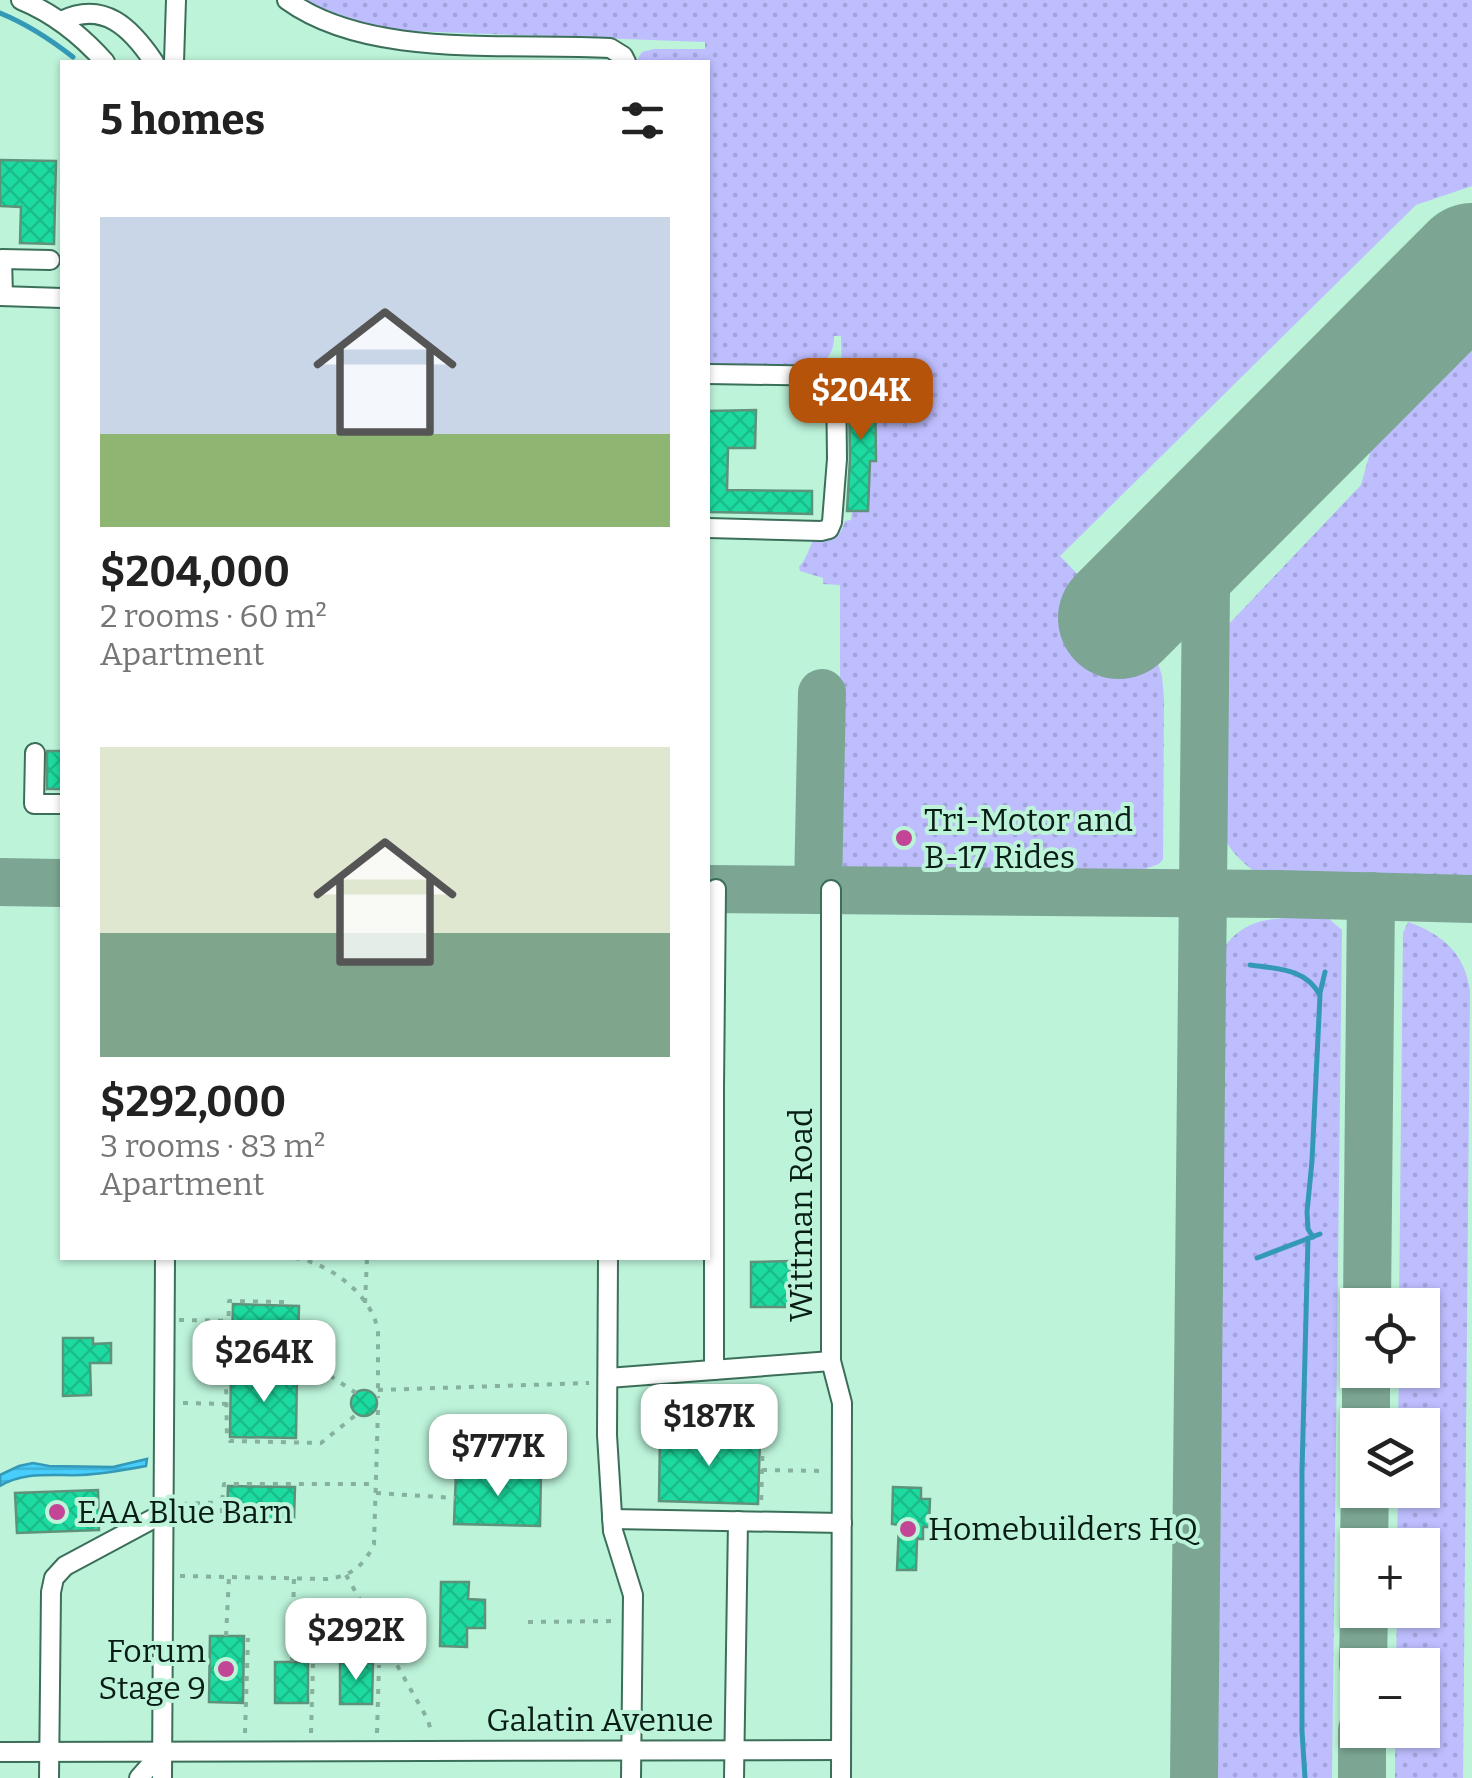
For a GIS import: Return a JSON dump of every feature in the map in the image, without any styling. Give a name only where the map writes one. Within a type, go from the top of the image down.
[{"type":"lane","points":[[21,0],[61,21],[103,60]]},
{"type":"lane","points":[[174,60],[176,0]]},
{"type":"lane","points":[[287,0],[305,13],[372,37],[610,48],[624,59]]},
{"type":"lane","points":[[61,21],[75,10],[100,8],[117,16],[153,60]]},
{"type":"lane","points":[[50,260],[2,259],[1,296],[60,298]]},
{"type":"lane","points":[[710,374],[836,376],[831,525],[821,532],[710,528]]},
{"type":"lane","points":[[35,752],[34,804],[60,804]]},
{"type":"lane","points":[[714,1370],[716,889]]},
{"type":"lane","name":"Wittman Road","points":[[831,890],[831,1360],[842,1403],[840,1778]]},
{"type":"lane","points":[[162,1778],[165,1260]]},
{"type":"lane","points":[[608,1260],[607,1434],[612,1520],[632,1594],[631,1778]]},
{"type":"lane","points":[[608,1378],[831,1360]]},
{"type":"lane","points":[[50,1778],[50,1626],[54,1578],[65,1566],[162,1509]]},
{"type":"lane","points":[[612,1520],[842,1523]]},
{"type":"lane","points":[[734,1778],[738,1521]]},
{"type":"lane","name":"Galatin Avenue","points":[[0,1752],[841,1750]]},
{"type":"lane","points":[[139,1778],[162,1752]]},
{"type":"path","points":[[304,1260],[332,1272],[365,1304],[377,1322],[378,1398]]},
{"type":"path","points":[[365,1304],[367,1260]]},
{"type":"path","points":[[284,1302],[230,1301],[228,1341],[296,1344],[315,1369]]},
{"type":"path","points":[[164,1320],[230,1322]]},
{"type":"path","points":[[356,1393],[320,1369],[234,1366],[228,1369],[226,1438],[230,1442],[321,1443],[357,1414]]},
{"type":"path","points":[[378,1390],[596,1382],[608,1378]]},
{"type":"path","points":[[164,1402],[228,1404]]},
{"type":"path","points":[[162,1577],[327,1579],[355,1570],[367,1559],[374,1544],[378,1409]]},
{"type":"path","points":[[734,1433],[763,1433],[760,1522]]},
{"type":"path","points":[[762,1470],[842,1472]]},
{"type":"path","points":[[278,1523],[222,1522],[224,1484],[376,1484]]},
{"type":"path","points":[[376,1493],[455,1498]]},
{"type":"path","points":[[162,1509],[224,1502]]},
{"type":"path","points":[[346,1575],[431,1731]]},
{"type":"path","points":[[226,1636],[228,1577]]},
{"type":"path","points":[[292,1662],[294,1578]]},
{"type":"path","points":[[358,1664],[359,1598]]},
{"type":"path","points":[[528,1622],[632,1621]]},
{"type":"path","points":[[245,1751],[248,1638]]},
{"type":"path","points":[[310,1751],[313,1664]]},
{"type":"path","points":[[377,1751],[379,1665]]},
{"type":"shaded area","points":[[304,0],[1472,0],[1472,186],[1416,205],[1060,556],[1155,654],[1164,698],[1163,859],[1159,864],[1139,871],[1082,875],[840,873],[840,585],[823,584],[823,578],[800,571],[799,567],[814,539],[834,538],[845,521],[851,520],[852,511],[868,511],[870,461],[876,460],[876,395],[846,395],[842,384],[841,336],[834,336],[829,356],[813,370],[710,369],[710,60],[637,60],[642,52],[654,49],[705,49],[705,42],[408,31],[330,11]]},
{"type":"shaded area","points":[[1472,324],[1472,876],[1254,871],[1233,851],[1219,826],[1220,656],[1227,626],[1361,485],[1380,417]]},
{"type":"shaded area","points":[[1279,918],[1328,918],[1342,930],[1332,1778],[1209,1778],[1217,960],[1226,944],[1250,925]]},
{"type":"shaded area","points":[[1408,922],[1441,939],[1463,966],[1470,991],[1463,1778],[1395,1778],[1395,1748],[1440,1748],[1440,1648],[1396,1648],[1397,1628],[1440,1628],[1440,1528],[1397,1528],[1398,1508],[1440,1508],[1440,1408],[1398,1408],[1399,1388],[1440,1388],[1440,1288],[1399,1288],[1403,933]]},
{"type":"shaded area","points":[[147,1459],[146,1466],[89,1474],[29,1476],[0,1486],[0,1475],[33,1463],[113,1467]]},
{"type":"building","points":[[0,160],[56,161],[54,244],[20,243],[21,207],[0,206]]},
{"type":"building","points":[[853,379],[875,379],[876,461],[870,461],[868,511],[847,511],[849,395],[853,395]]},
{"type":"building","points":[[756,410],[755,448],[728,448],[727,490],[812,491],[812,514],[710,512],[710,411]]},
{"type":"building","points":[[47,751],[60,751],[60,789],[47,789]]},
{"type":"building","points":[[791,1261],[792,1307],[751,1307],[751,1262]]},
{"type":"building","points":[[233,1304],[299,1306],[298,1342],[232,1339]]},
{"type":"building","points":[[63,1338],[93,1338],[93,1344],[111,1343],[111,1363],[90,1363],[91,1395],[63,1396]]},
{"type":"building","points":[[231,1371],[297,1372],[296,1438],[230,1437]]},
{"type":"building","points":[[364,1390],[374,1393],[374,1413],[364,1416],[354,1413],[351,1403],[354,1393]]},
{"type":"building","points":[[660,1435],[760,1438],[758,1504],[659,1501]]},
{"type":"building","points":[[456,1472],[541,1473],[540,1526],[454,1524]]},
{"type":"building","points":[[228,1486],[295,1487],[294,1521],[227,1519]]},
{"type":"building","name":"Homebuilders HQ","points":[[893,1487],[921,1488],[921,1499],[930,1499],[929,1527],[923,1527],[923,1539],[917,1539],[916,1570],[897,1570],[899,1525],[892,1524]]},
{"type":"building","name":"EAA Blue Barn","points":[[98,1490],[99,1530],[17,1533],[15,1493]]},
{"type":"building","points":[[441,1582],[469,1582],[468,1599],[485,1600],[485,1628],[467,1628],[467,1647],[440,1646]]},
{"type":"building","name":"Forum Stage 9","points":[[210,1636],[244,1636],[243,1703],[209,1702]]},
{"type":"building","points":[[275,1662],[308,1662],[308,1703],[275,1703]]},
{"type":"building","points":[[340,1663],[373,1663],[372,1704],[340,1704]]},
{"type":"waterway","points":[[0,13],[38,32],[73,57]]},
{"type":"waterway","points":[[1250,965],[1299,975],[1320,995],[1307,1212],[1313,1237]]},
{"type":"waterway","points":[[1320,993],[1325,972]]},
{"type":"waterway","points":[[1257,1258],[1320,1234]]},
{"type":"waterway","points":[[1305,1778],[1302,1472],[1308,1238]]},
{"type":"taxiway","points":[[1194,1778],[1206,589],[1209,538],[1232,504]]},
{"type":"taxiway","points":[[818,890],[822,693]]},
{"type":"taxiway","points":[[0,882],[60,883]]},
{"type":"taxiway","points":[[710,889],[1472,899]]},
{"type":"taxiway","points":[[1367,1288],[1371,896]]},
{"type":"taxiway","points":[[1366,1388],[1366,1408]]},
{"type":"taxiway","points":[[1364,1528],[1365,1508]]},
{"type":"taxiway","points":[[1363,1648],[1364,1628]]},
{"type":"taxiway","points":[[1362,1748],[1362,1778]]},
{"type":"runway","points":[[1119,618],[1472,264]]},
{"type":"place","name":"Tri-Motor and B-17 Rides","points":[[904,838]]},
{"type":"place","name":"EAA Blue Barn","points":[[57,1512]]},
{"type":"place","name":"Homebuilders HQ","points":[[908,1529]]},
{"type":"place","name":"Forum Stage 9","points":[[226,1669]]}]
